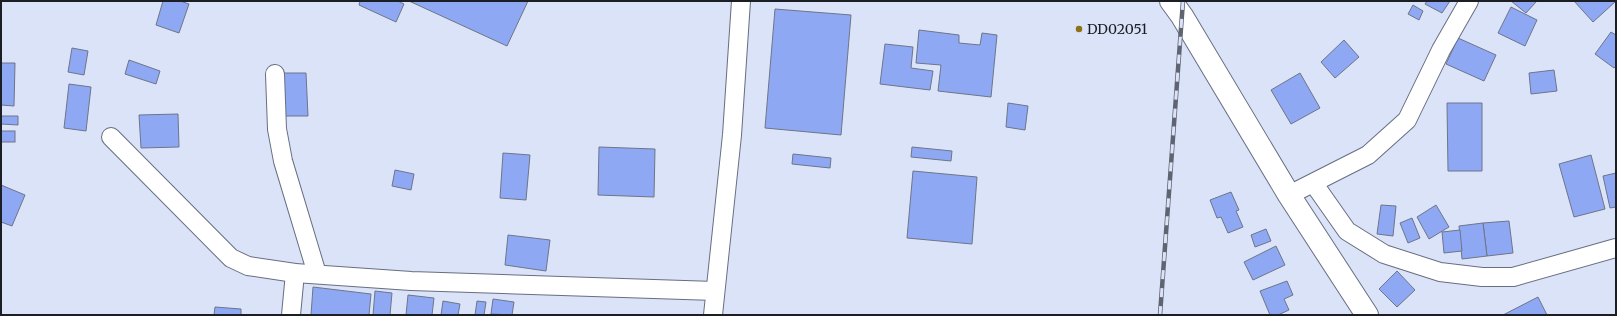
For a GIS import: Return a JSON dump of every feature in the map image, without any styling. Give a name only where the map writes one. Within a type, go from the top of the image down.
[{"type":"main road","points":[[1171,1],[1182,16],[1289,196],[1367,315]]},
{"type":"street","points":[[713,315],[732,135],[741,1]]},
{"type":"street","points":[[1289,196],[1368,155],[1407,120],[1441,50],[1469,1]]},
{"type":"street","points":[[275,74],[277,129],[283,161],[317,274]]},
{"type":"street","points":[[111,137],[231,258],[248,266],[295,273],[411,281],[715,291]]},
{"type":"street","points":[[1314,184],[1347,231],[1384,254],[1440,272],[1482,277],[1513,276],[1616,248]]},
{"type":"street","points":[[291,315],[295,273]]},
{"type":"building","points":[[163,1],[180,1],[189,4],[179,33],[156,25]]},
{"type":"building","points":[[360,1],[398,1],[404,4],[396,22],[359,5]]},
{"type":"building","points":[[409,1],[528,1],[507,46]]},
{"type":"building","points":[[1427,1],[1450,1],[1442,13],[1425,4]]},
{"type":"building","points":[[1511,1],[1535,1],[1536,2],[1526,13]]},
{"type":"building","points":[[1574,1],[1614,1],[1615,2],[1593,22]]},
{"type":"building","points":[[1413,5],[1423,11],[1419,20],[1408,14]]},
{"type":"building","points":[[1511,7],[1537,20],[1525,46],[1498,33]]},
{"type":"building","points":[[775,9],[851,15],[841,135],[765,128]]},
{"type":"building","points":[[919,30],[959,35],[959,43],[980,45],[982,33],[997,35],[991,97],[938,91],[941,65],[916,63]]},
{"type":"building","points":[[1611,32],[1616,35],[1616,66],[1614,68],[1595,54]]},
{"type":"building","points":[[1458,38],[1496,55],[1484,81],[1446,64]]},
{"type":"building","points":[[1344,40],[1359,57],[1335,78],[1321,62]]},
{"type":"building","points":[[885,44],[913,47],[911,68],[933,71],[930,90],[880,84]]},
{"type":"building","points":[[72,48],[88,51],[84,75],[68,72]]},
{"type":"building","points":[[129,60],[160,71],[156,84],[125,74]]},
{"type":"building","points":[[1,63],[15,63],[14,106],[1,105]]},
{"type":"building","points":[[1554,70],[1557,91],[1531,94],[1529,73]]},
{"type":"building","points":[[284,73],[306,73],[308,116],[285,116]]},
{"type":"building","points":[[1300,73],[1320,108],[1291,124],[1271,90]]},
{"type":"building","points":[[69,84],[91,87],[86,131],[64,128]]},
{"type":"building","points":[[1008,103],[1028,106],[1025,130],[1006,127]]},
{"type":"building","points":[[1447,103],[1482,103],[1482,171],[1448,171]]},
{"type":"building","points":[[178,114],[179,147],[141,148],[139,115]]},
{"type":"building","points":[[1,116],[18,116],[18,125],[1,124]]},
{"type":"building","points":[[1,131],[15,131],[15,142],[1,142]]},
{"type":"building","points":[[599,147],[655,149],[654,197],[598,195]]},
{"type":"building","points":[[912,147],[952,151],[951,161],[911,157]]},
{"type":"building","points":[[503,153],[530,155],[526,200],[500,198]]},
{"type":"building","points":[[793,154],[831,158],[830,168],[792,164]]},
{"type":"building","points":[[1591,155],[1605,209],[1574,217],[1559,164]]},
{"type":"building","points":[[395,170],[414,174],[411,190],[392,186]]},
{"type":"building","points":[[913,171],[977,177],[972,244],[907,238]]},
{"type":"building","points":[[1616,173],[1616,207],[1610,208],[1603,176]]},
{"type":"building","points":[[1,185],[25,195],[12,226],[1,222]]},
{"type":"building","points":[[1231,192],[1239,210],[1236,211],[1243,227],[1228,233],[1221,217],[1217,218],[1210,200]]},
{"type":"building","points":[[1381,205],[1396,206],[1393,236],[1377,234]]},
{"type":"building","points":[[1436,205],[1449,227],[1429,239],[1417,217]]},
{"type":"building","points":[[1412,218],[1420,238],[1408,243],[1400,223]]},
{"type":"building","points":[[1509,221],[1513,253],[1487,256],[1483,223]]},
{"type":"building","points":[[1483,223],[1487,256],[1462,259],[1459,226]]},
{"type":"building","points":[[1266,229],[1271,241],[1255,247],[1251,235]]},
{"type":"building","points":[[1460,230],[1462,251],[1444,253],[1442,232]]},
{"type":"building","points":[[508,235],[550,240],[546,271],[505,265]]},
{"type":"building","points":[[1276,246],[1285,265],[1253,280],[1244,262]]},
{"type":"building","points":[[1397,271],[1415,290],[1397,307],[1379,289]]},
{"type":"building","points":[[1287,281],[1293,295],[1284,299],[1289,310],[1278,315],[1270,315],[1260,291]]},
{"type":"building","points":[[313,287],[371,294],[369,315],[311,315]]},
{"type":"building","points":[[375,291],[392,293],[390,315],[373,315]]},
{"type":"building","points":[[408,295],[434,298],[432,315],[406,315]]},
{"type":"building","points":[[1538,297],[1547,315],[1503,315]]},
{"type":"building","points":[[493,299],[514,302],[512,315],[491,314]]},
{"type":"building","points":[[443,301],[460,304],[458,315],[441,315]]},
{"type":"building","points":[[477,301],[486,302],[484,315],[475,315]]},
{"type":"building","points":[[215,307],[241,309],[241,315],[214,315]]},
{"type":"railway","points":[[1160,315],[1183,1]]},
{"type":"place","name":"DD02051","points":[[1079,29]]}]
